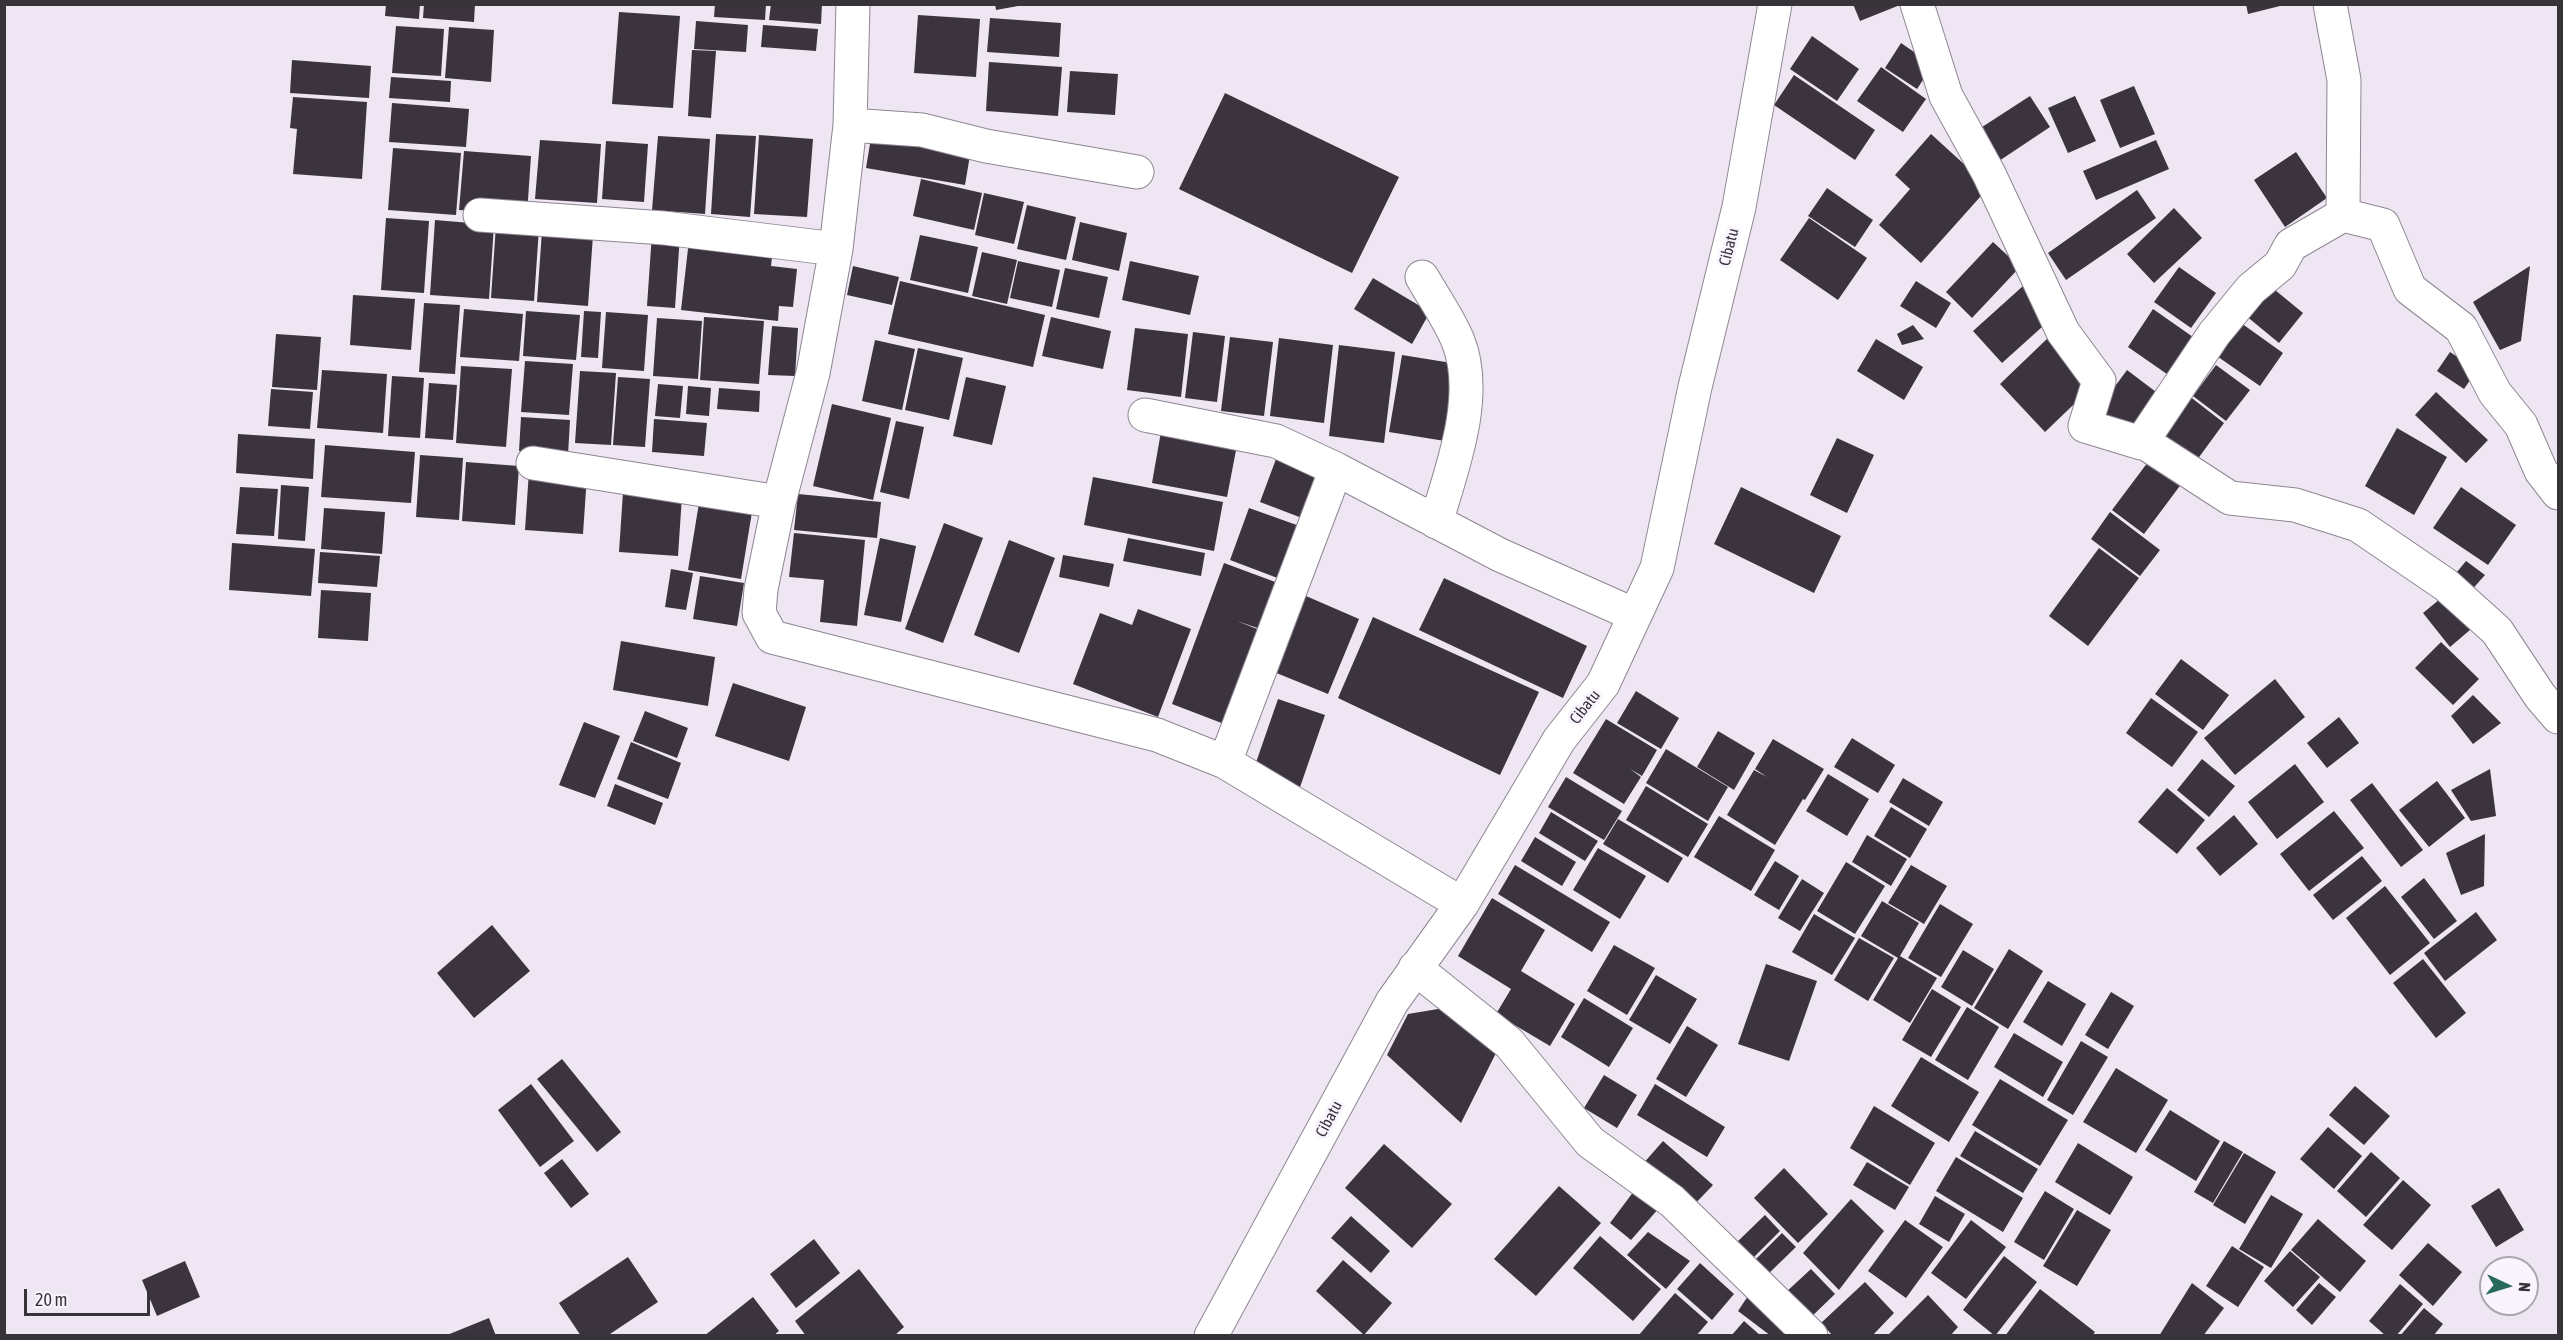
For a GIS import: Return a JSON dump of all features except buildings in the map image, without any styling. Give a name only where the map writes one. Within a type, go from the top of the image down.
[{"type":"street","points":[[854,4],[850,125],[836,249],[813,373],[779,502],[761,589],[759,613],[772,637],[1157,735],[1225,762],[1462,904]]},
{"type":"street","name":"Cibatu","points":[[1211,1335],[1392,1002],[1462,904],[1559,740],[1603,684],[1657,568],[1695,387],[1739,207],[1776,4]]},
{"type":"street","points":[[1917,4],[1946,96],[1989,174],[2063,332],[2099,381],[2085,426],[2141,443],[2142,441],[2230,498],[2295,505],[2358,525],[2446,585],[2497,631],[2540,696],[2559,717]]},
{"type":"street","points":[[2330,4],[2344,80],[2343,215]]},
{"type":"street","points":[[850,125],[922,130],[986,146],[1137,172]]},
{"type":"street","points":[[480,215],[664,228],[836,249]]},
{"type":"street","points":[[2142,441],[2214,334],[2251,289],[2280,265],[2291,245],[2343,215],[2383,225],[2410,289],[2461,328],[2495,393],[2521,426],[2541,471],[2559,493]]},
{"type":"street","points":[[1422,277],[1459,343],[1466,373],[1464,412],[1456,458],[1436,522]]},
{"type":"street","points":[[1145,415],[1276,441],[1336,469],[1500,555],[1635,615]]},
{"type":"street","points":[[533,463],[779,502]]},
{"type":"street","points":[[1225,762],[1336,469]]},
{"type":"street","points":[[1415,968],[1509,1043],[1590,1142],[1672,1201],[1811,1335]]}]
